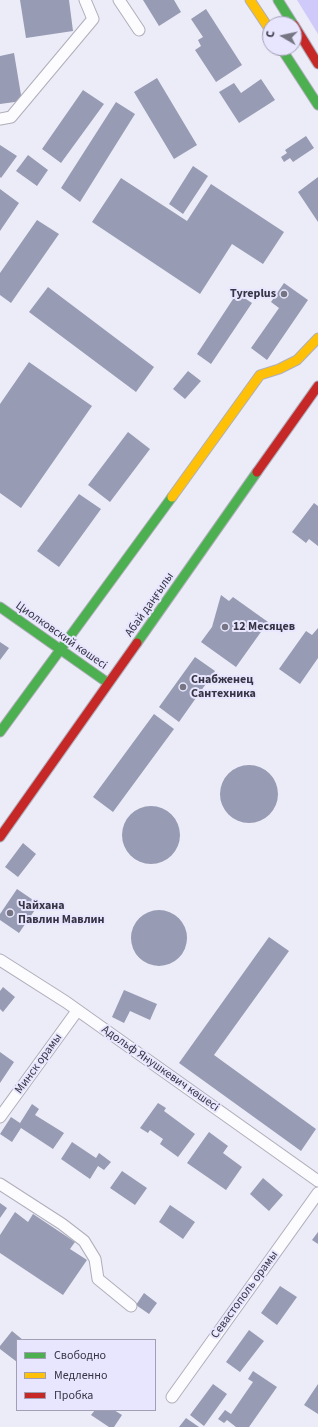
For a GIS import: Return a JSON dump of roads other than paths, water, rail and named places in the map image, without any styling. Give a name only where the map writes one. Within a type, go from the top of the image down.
[{"type":"street","points":[[0,119],[11,117],[93,19],[85,0]]},
{"type":"street","points":[[119,0],[139,30]]},
{"type":"street","points":[[250,0],[262,18]]},
{"type":"street","points":[[278,0],[288,16]]},
{"type":"street","points":[[302,38],[318,64]]},
{"type":"street","points":[[286,56],[318,105]]},
{"type":"street","points":[[0,732],[61,651],[260,375],[279,369],[297,360],[318,338]]},
{"type":"street","name":"Абай даңғылы","points":[[0,837],[318,386]]},
{"type":"street","name":"Циолковский көшесі","points":[[0,607],[108,683]]},
{"type":"street","name":"Адольф Янушкевич көшесі","points":[[0,960],[77,1011],[318,1180]]},
{"type":"street","name":"Минск орамы","points":[[0,1118],[77,1011]]},
{"type":"street","points":[[0,1184],[62,1224],[84,1241],[95,1259],[98,1279],[130,1306]]},
{"type":"street","name":"Севастополь орамы","points":[[172,1397],[318,1193]]},
{"type":"place","name":"Tyreplus","points":[[284,294]]},
{"type":"place","name":"12 Месяцев","points":[[225,627]]},
{"type":"place","name":"Снабженец Сантехника","points":[[183,687]]},
{"type":"place","name":"Чайхана Павлин Мавлин","points":[[10,913]]}]
